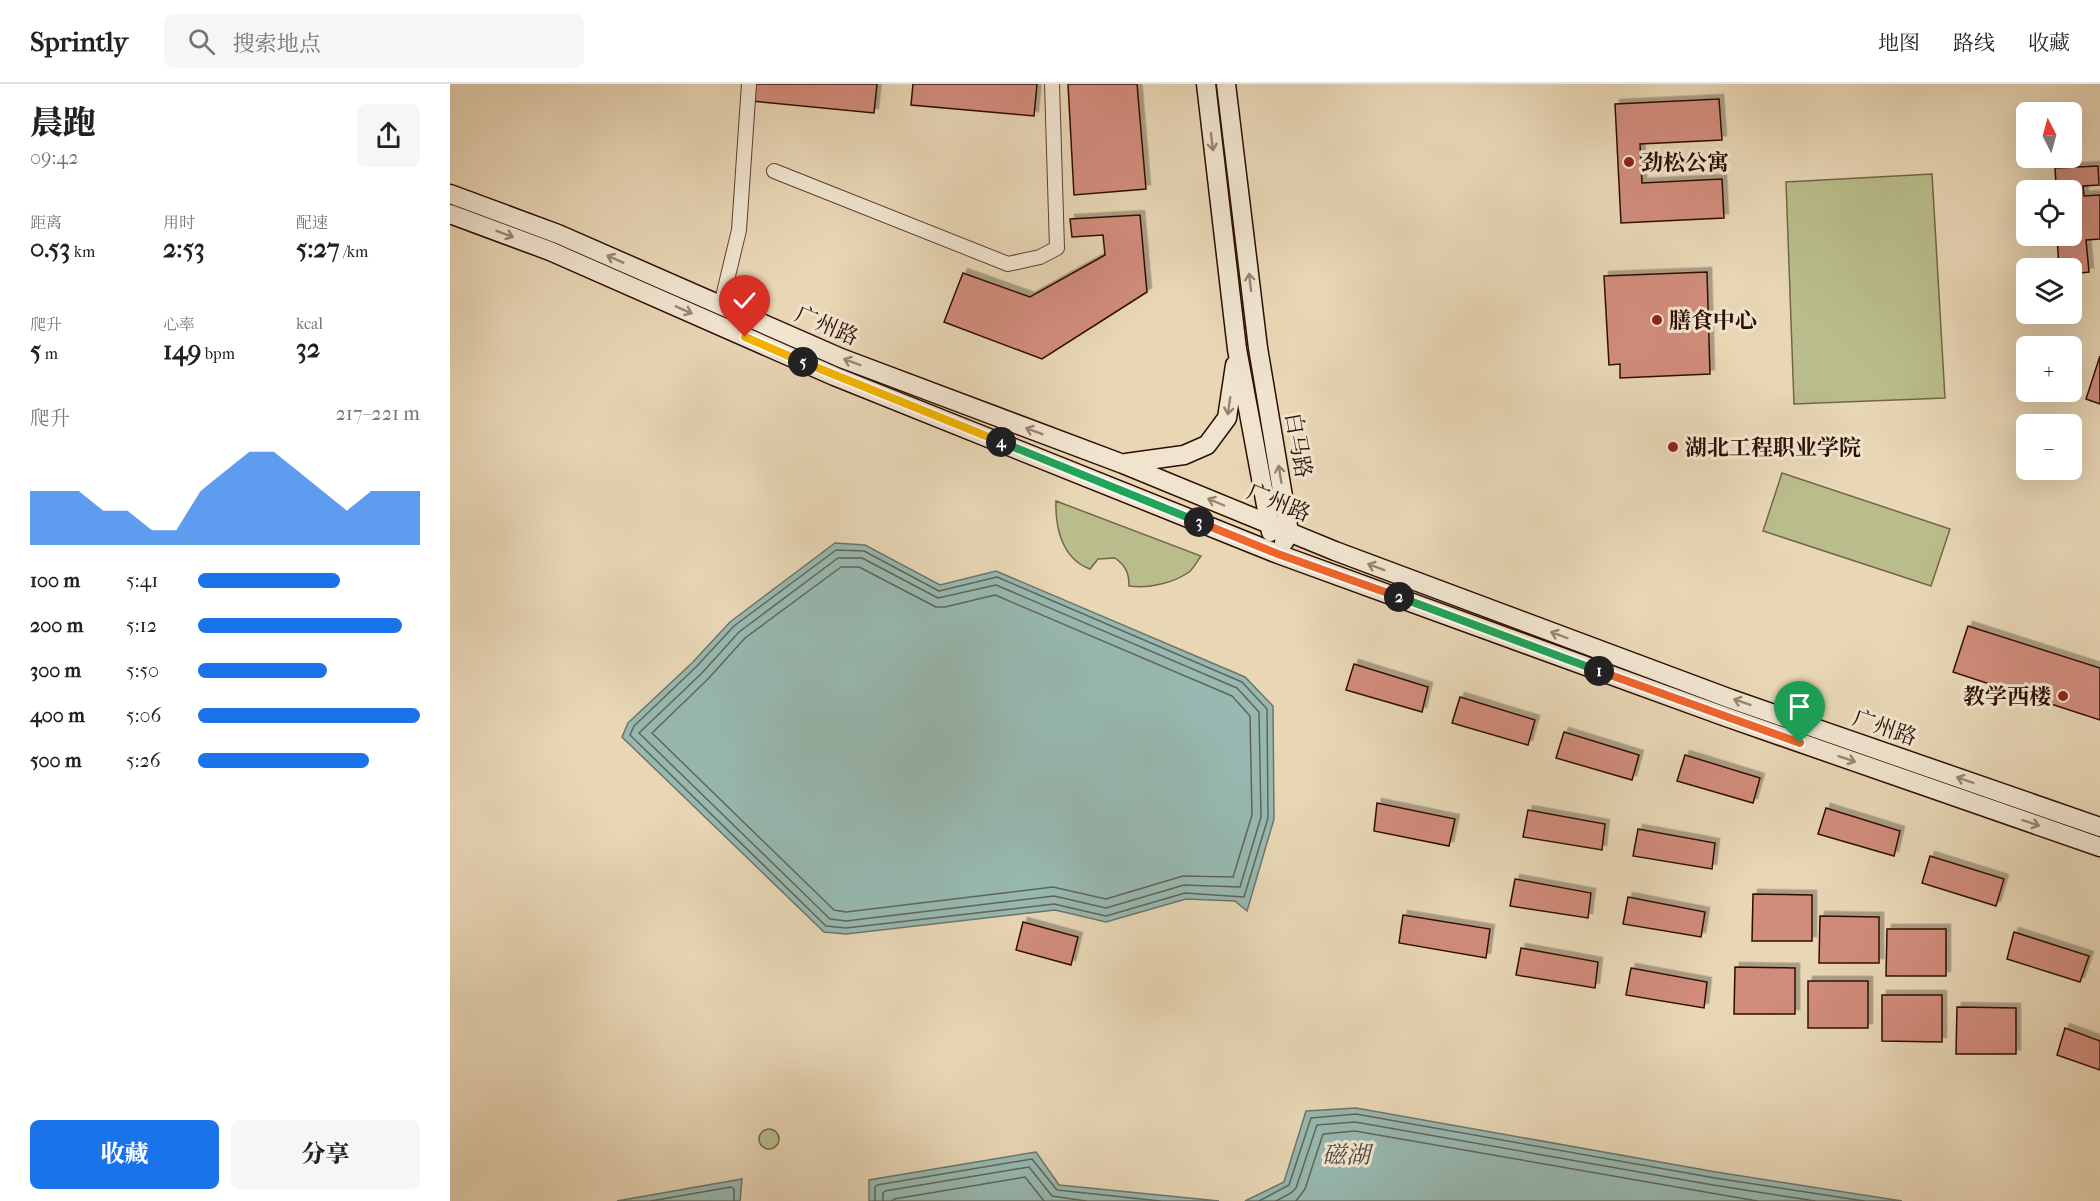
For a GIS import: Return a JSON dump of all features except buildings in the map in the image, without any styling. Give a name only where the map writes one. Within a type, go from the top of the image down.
[{"type":"main road","name":"白马路","points":[[1206,84],[1237,348],[1269,525],[1278,554]]},
{"type":"main road","name":"白马路","points":[[1226,84],[1258,348],[1289,532]]},
{"type":"main road","name":"广州路","points":[[450,194],[558,234],[841,358],[1123,464],[1346,555],[1731,699],[2100,827]]},
{"type":"main road","name":"广州路","points":[[450,214],[550,251],[834,376],[1278,554],[1726,717],[2100,847]]},
{"type":"main road","points":[[1123,464],[1184,454],[1207,445],[1227,418],[1237,348]]},
{"type":"main road","points":[[1278,554],[1289,532]]},
{"type":"street","points":[[721,305],[739,230],[749,84]]},
{"type":"street","points":[[774,171],[1008,264],[1041,257],[1058,248],[1052,84]]},
{"type":"green space","points":[[1932,174],[1945,398],[1794,404],[1786,182]]},
{"type":"green space","points":[[1782,473],[1950,529],[1931,586],[1763,531]]},
{"type":"green space","points":[[1056,501],[1201,556],[1191,570],[1176,579],[1152,586],[1129,586],[1126,570],[1115,558],[1098,559],[1090,569],[1073,558],[1062,541],[1059,531]]},
{"type":"green space","points":[[765,1129],[773,1129],[779,1135],[779,1143],[773,1149],[765,1149],[759,1143],[759,1135]]},
{"type":"water","points":[[835,543],[865,545],[940,585],[996,571],[1245,677],[1273,706],[1274,819],[1247,911],[1235,901],[1186,899],[1106,922],[1055,910],[846,934],[824,932],[622,737],[628,723],[692,663],[730,622]]},
{"type":"water","name":"磁湖","points":[[1356,1108],[1716,1172],[1902,1201],[1245,1201],[1284,1182],[1306,1111]]},
{"type":"water","points":[[1036,1152],[1059,1185],[1219,1201],[869,1201],[869,1180]]},
{"type":"water","points":[[742,1179],[740,1201],[617,1201]]},
{"type":"place","name":"劲松公寓","points":[[1629,162]]},
{"type":"place","name":"膳食中心","points":[[1657,320]]},
{"type":"place","name":"湖北工程职业学院","points":[[1673,447]]},
{"type":"place","name":"教学西楼","points":[[2063,696]]},
{"type":"route","points":[[745,337],[834,376],[1278,554],[1800,743]]}]
